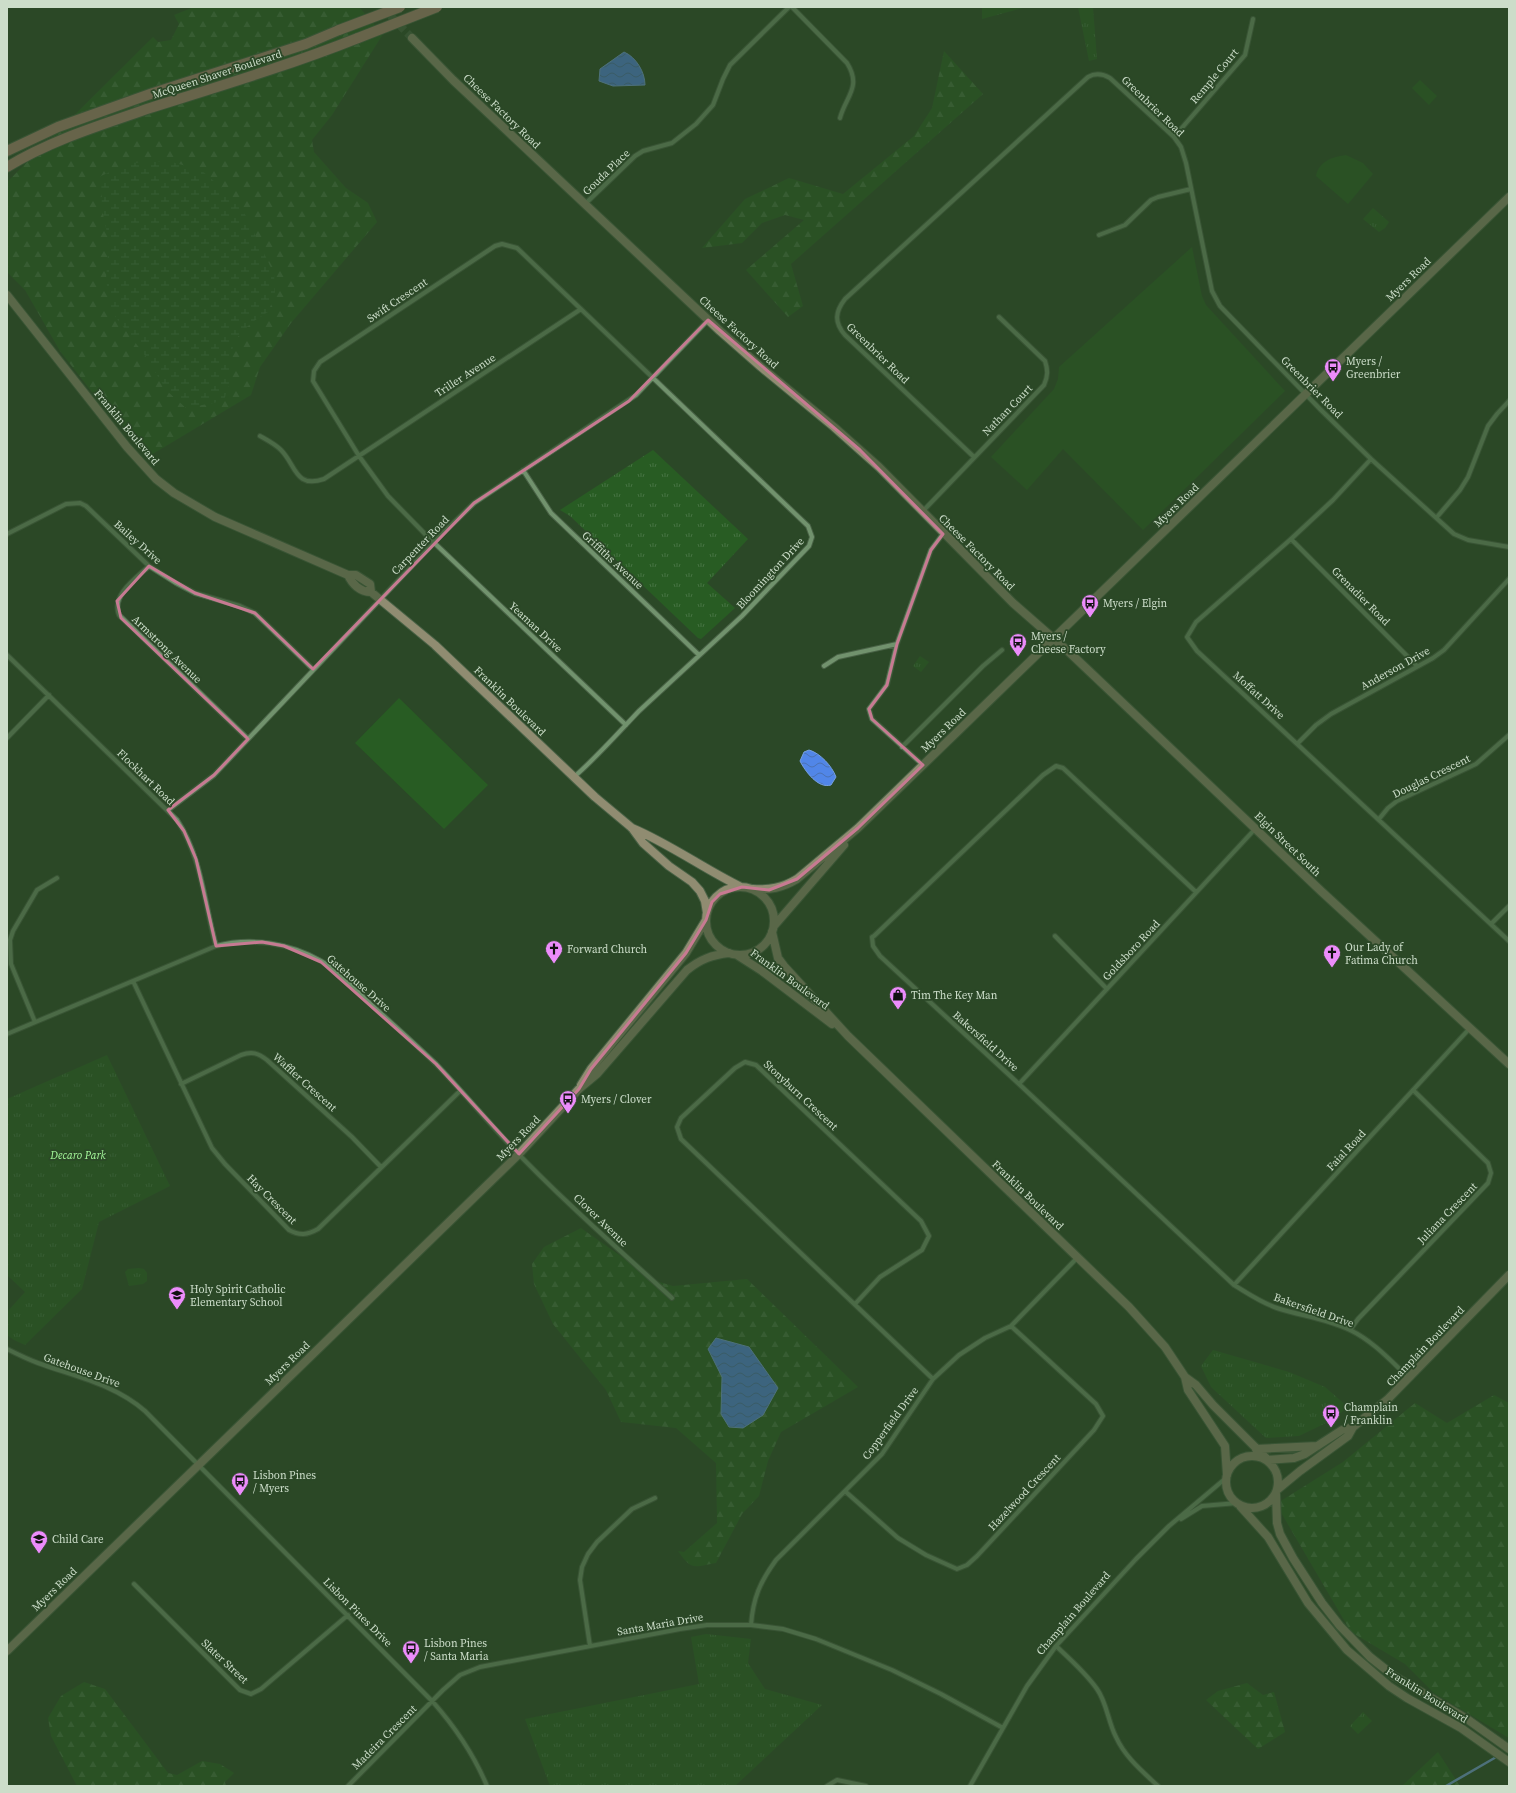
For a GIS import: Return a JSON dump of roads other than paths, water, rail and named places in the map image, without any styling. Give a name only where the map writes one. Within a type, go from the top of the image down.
[{"type":"main road","name":"McQueen Shaver Boulevard","points":[[7,152],[58,127],[153,93],[306,44],[400,7]]},
{"type":"main road","name":"McQueen Shaver Boulevard","points":[[7,167],[22,158],[64,138],[304,59],[437,7]]},
{"type":"main road","name":"Cheese Factory Road","points":[[412,38],[585,205],[708,320],[761,367],[860,450],[1013,603],[1054,639]]},
{"type":"main road","name":"Myers Road","points":[[753,889],[769,890],[786,885],[797,878],[858,828],[1509,197]]},
{"type":"main road","name":"Franklin Boulevard","points":[[7,295],[126,447],[162,484],[174,493],[215,517],[348,575],[351,583],[365,592],[371,592],[380,599],[435,645],[574,777],[632,828],[643,843],[669,866],[692,882],[700,891],[705,901],[706,916]]},
{"type":"main road","name":"Elgin Street South","points":[[1054,639],[1509,1064]]},
{"type":"main road","name":"Franklin Boulevard","points":[[632,828],[649,835],[712,872],[742,887]]},
{"type":"main road","name":"Myers Road","points":[[773,929],[858,828]]},
{"type":"main road","points":[[742,887],[753,889],[767,900],[774,917],[773,929],[767,942],[758,950],[748,954],[733,954],[719,948],[707,931],[706,916],[712,902],[720,894],[730,888],[742,887]]},
{"type":"main road","name":"Myers Road","points":[[579,1089],[591,1069],[686,953],[706,916]]},
{"type":"main road","name":"Franklin Boulevard","points":[[773,929],[778,958],[848,1036],[1145,1323],[1165,1347],[1184,1377],[1188,1390],[1225,1446],[1226,1477]]},
{"type":"main road","name":"Myers Road","points":[[7,1651],[519,1154],[579,1089],[597,1074],[688,970],[702,960],[715,954],[733,954]]},
{"type":"main road","name":"Franklin Boulevard","points":[[733,954],[762,971],[848,1036]]},
{"type":"main road","name":"Champlain Boulevard","points":[[1277,1492],[1300,1471],[1348,1436],[1353,1427],[1387,1400],[1509,1275]]},
{"type":"main road","name":"Franklin Boulevard","points":[[1184,1377],[1196,1386],[1267,1460]]},
{"type":"main road","name":"Champlain Boulevard","points":[[1267,1460],[1294,1458],[1317,1446],[1342,1430],[1353,1427]]},
{"type":"main road","points":[[1256,1448],[1317,1446]]},
{"type":"main road","points":[[1259,1456],[1267,1460],[1277,1472],[1279,1479],[1277,1492],[1271,1501],[1260,1507],[1248,1508],[1238,1504],[1228,1492],[1226,1477],[1233,1465],[1243,1457],[1259,1456]]},
{"type":"main road","name":"Franklin Boulevard","points":[[1277,1492],[1277,1523],[1280,1534],[1293,1558],[1322,1603],[1340,1626],[1370,1657],[1394,1676],[1467,1719],[1509,1749]]},
{"type":"main road","name":"Franklin Boulevard","points":[[1238,1504],[1268,1537],[1308,1603],[1347,1650],[1389,1686],[1407,1698],[1461,1728],[1509,1762]]},
{"type":"street","points":[[790,7],[847,63],[852,72],[854,86],[840,118]]},
{"type":"street","name":"Gouda Place","points":[[585,205],[635,156],[643,151],[672,143],[696,124],[713,105],[730,65],[790,7]]},
{"type":"street","name":"Remple Court","points":[[1174,138],[1245,55],[1253,19]]},
{"type":"street","name":"Greenbrier Road","points":[[974,457],[845,335],[837,324],[836,319],[840,307],[845,299],[1092,75],[1101,74],[1110,78],[1174,138],[1181,147],[1184,155],[1212,291],[1217,302],[1305,395],[1371,459],[1437,517],[1454,534],[1468,540],[1509,547]]},
{"type":"street","points":[[1099,235],[1124,225],[1151,200],[1158,196],[1191,189]]},
{"type":"street","name":"Swift Crescent","points":[[434,543],[388,496],[359,456],[313,381],[314,371],[320,362],[469,262],[495,246],[502,244],[511,245],[517,248],[653,378]]},
{"type":"street","name":"Triller Avenue","points":[[260,436],[281,450],[300,478],[310,481],[324,479],[581,309]]},
{"type":"street","name":"Nathan Court","points":[[923,512],[1044,385],[1047,367],[1045,361],[999,317]]},
{"type":"street","name":"Carpenter Road","points":[[168,810],[214,775],[380,599],[474,503],[629,401],[708,320]]},
{"type":"street","name":"Bloomington Drive","points":[[574,777],[626,725],[742,616],[809,546],[812,537],[808,526],[653,378]]},
{"type":"street","points":[[1437,517],[1460,490],[1468,477],[1488,426],[1509,401]]},
{"type":"street","name":"Moffatt Drive","points":[[1371,459],[1333,500],[1196,622],[1187,637],[1197,651],[1298,743],[1509,941]]},
{"type":"street","name":"Griffiths Avenue","points":[[523,470],[551,513],[700,655]]},
{"type":"street","name":"Bailey Drive","points":[[7,534],[66,504],[80,503],[86,506],[149,566],[195,593],[240,606],[255,614],[313,670]]},
{"type":"street","points":[[923,765],[872,719],[869,709],[887,685],[897,644],[931,550],[943,534]]},
{"type":"street","name":"Grenadier Road","points":[[1291,539],[1417,666]]},
{"type":"street","name":"Yeaman Drive","points":[[434,543],[626,725]]},
{"type":"street","name":"Armstrong Avenue","points":[[149,566],[119,597],[117,606],[119,615],[248,739]]},
{"type":"street","name":"Anderson Drive","points":[[1298,743],[1316,725],[1331,714],[1444,650],[1509,579]]},
{"type":"street","points":[[824,666],[838,657],[897,644]]},
{"type":"street","points":[[902,747],[983,666],[1002,650]]},
{"type":"street","name":"Flockhart Road","points":[[7,655],[168,810],[184,831],[196,859],[216,946]]},
{"type":"street","points":[[7,738],[49,695]]},
{"type":"street","name":"Douglas Crescent","points":[[1379,819],[1388,808],[1397,801],[1476,764],[1509,735]]},
{"type":"street","name":"Bakersfield Drive","points":[[1196,892],[1063,768],[1056,766],[1043,775],[872,937],[873,946],[880,956],[1234,1285],[1279,1309],[1318,1318],[1350,1330],[1367,1340],[1382,1352],[1409,1378]]},
{"type":"street","name":"Goldsboro Road","points":[[1019,1084],[1256,828]]},
{"type":"street","points":[[35,1022],[13,970],[10,956],[10,940],[13,931],[37,890],[57,878]]},
{"type":"street","points":[[1491,924],[1509,906]]},
{"type":"street","points":[[1055,936],[1107,989]]},
{"type":"street","name":"Gatehouse Drive","points":[[7,1034],[216,946],[262,942],[284,946],[305,953],[339,974],[416,1046],[519,1154]]},
{"type":"street","name":"Hay Crescent","points":[[133,981],[181,1084],[216,1154],[289,1230],[295,1234],[308,1234],[318,1229],[460,1091]]},
{"type":"street","name":"Faial Road","points":[[1234,1285],[1470,1028]]},
{"type":"street","name":"Waffler Crescent","points":[[181,1084],[241,1055],[249,1052],[257,1053],[268,1060],[352,1137],[381,1168]]},
{"type":"street","name":"Stonyburn Crescent","points":[[855,1304],[880,1277],[922,1250],[929,1236],[922,1221],[756,1065],[745,1062],[735,1068],[682,1118],[676,1126],[681,1139],[933,1379]]},
{"type":"street","name":"Juliana Crescent","points":[[1350,1330],[1358,1319],[1488,1183],[1491,1173],[1488,1163],[1413,1090]]},
{"type":"street","name":"Clover Avenue","points":[[519,1154],[672,1298]]},
{"type":"street","name":"Copperfield Drive","points":[[751,1624],[756,1594],[764,1576],[776,1560],[846,1492],[882,1454],[933,1379],[959,1355],[985,1338],[1011,1326],[1077,1258]]},
{"type":"street","name":"Hazelwood Crescent","points":[[846,1492],[898,1538],[926,1555],[956,1569],[967,1566],[977,1556],[1094,1430],[1103,1416],[1096,1404],[1011,1326]]},
{"type":"street","name":"Gatehouse Drive","points":[[7,1349],[37,1363],[99,1383],[128,1398],[145,1411],[198,1464]]},
{"type":"street","name":"Lisbon Pines Drive","points":[[198,1464],[348,1614],[433,1702],[462,1738],[487,1786]]},
{"type":"street","name":"Champlain Boulevard","points":[[970,1786],[1027,1686],[1056,1646],[1136,1559],[1169,1526],[1226,1477]]},
{"type":"street","points":[[590,1646],[580,1580],[582,1567],[588,1554],[597,1542],[632,1509],[655,1498]]},
{"type":"street","name":"Champlain Boulevard","points":[[1169,1526],[1202,1506],[1238,1504]]},
{"type":"street","name":"Slater Street","points":[[134,1584],[240,1690],[251,1694],[267,1684],[348,1614]]},
{"type":"street","name":"Santa Maria Drive","points":[[433,1702],[460,1675],[480,1667],[707,1625],[751,1624],[783,1629],[816,1639],[892,1670],[941,1694],[1003,1728]]},
{"type":"street","points":[[1056,1646],[1087,1676],[1098,1690],[1116,1738],[1124,1751],[1158,1786]]},
{"type":"street","name":"Madeira Crescent","points":[[348,1786],[433,1702]]},
{"type":"street","points":[[827,1786],[837,1780],[866,1786]]},
{"type":"water","points":[[624,52],[636,61],[642,70],[645,85],[613,86],[599,81],[600,69]]},
{"type":"water","points":[[809,750],[825,760],[832,769],[836,777],[831,785],[826,786],[817,782],[802,765],[800,761],[804,752]]},
{"type":"water","points":[[716,1338],[749,1347],[778,1388],[763,1415],[743,1428],[729,1427],[721,1414],[722,1377],[708,1349]]},
{"type":"waterway","points":[[1446,1786],[1498,1756]]},
{"type":"tunnel","points":[[382,7],[412,38]]},
{"type":"place","name":"Myers / Greenbrier","points":[[1333,382]]},
{"type":"place","name":"Myers / Elgin","points":[[1090,618]]},
{"type":"place","name":"Myers / Cheese Factory","points":[[1018,657]]},
{"type":"place","name":"Forward Church","points":[[554,964]]},
{"type":"place","name":"Our Lady of Fatima Church","points":[[1332,968]]},
{"type":"place","name":"Tim The Key Man","points":[[898,1010]]},
{"type":"place","name":"Myers / Clover","points":[[568,1114]]},
{"type":"place","name":"Holy Spirit Catholic Elementary School","points":[[177,1310]]},
{"type":"place","name":"Champlain / Franklin","points":[[1331,1428]]},
{"type":"place","name":"Lisbon Pines / Myers","points":[[240,1496]]},
{"type":"place","name":"Child Care","points":[[39,1554]]},
{"type":"place","name":"Lisbon Pines / Santa Maria","points":[[411,1664]]},
{"type":"park label","name":"Decaro Park","points":[[78,1155]]}]
